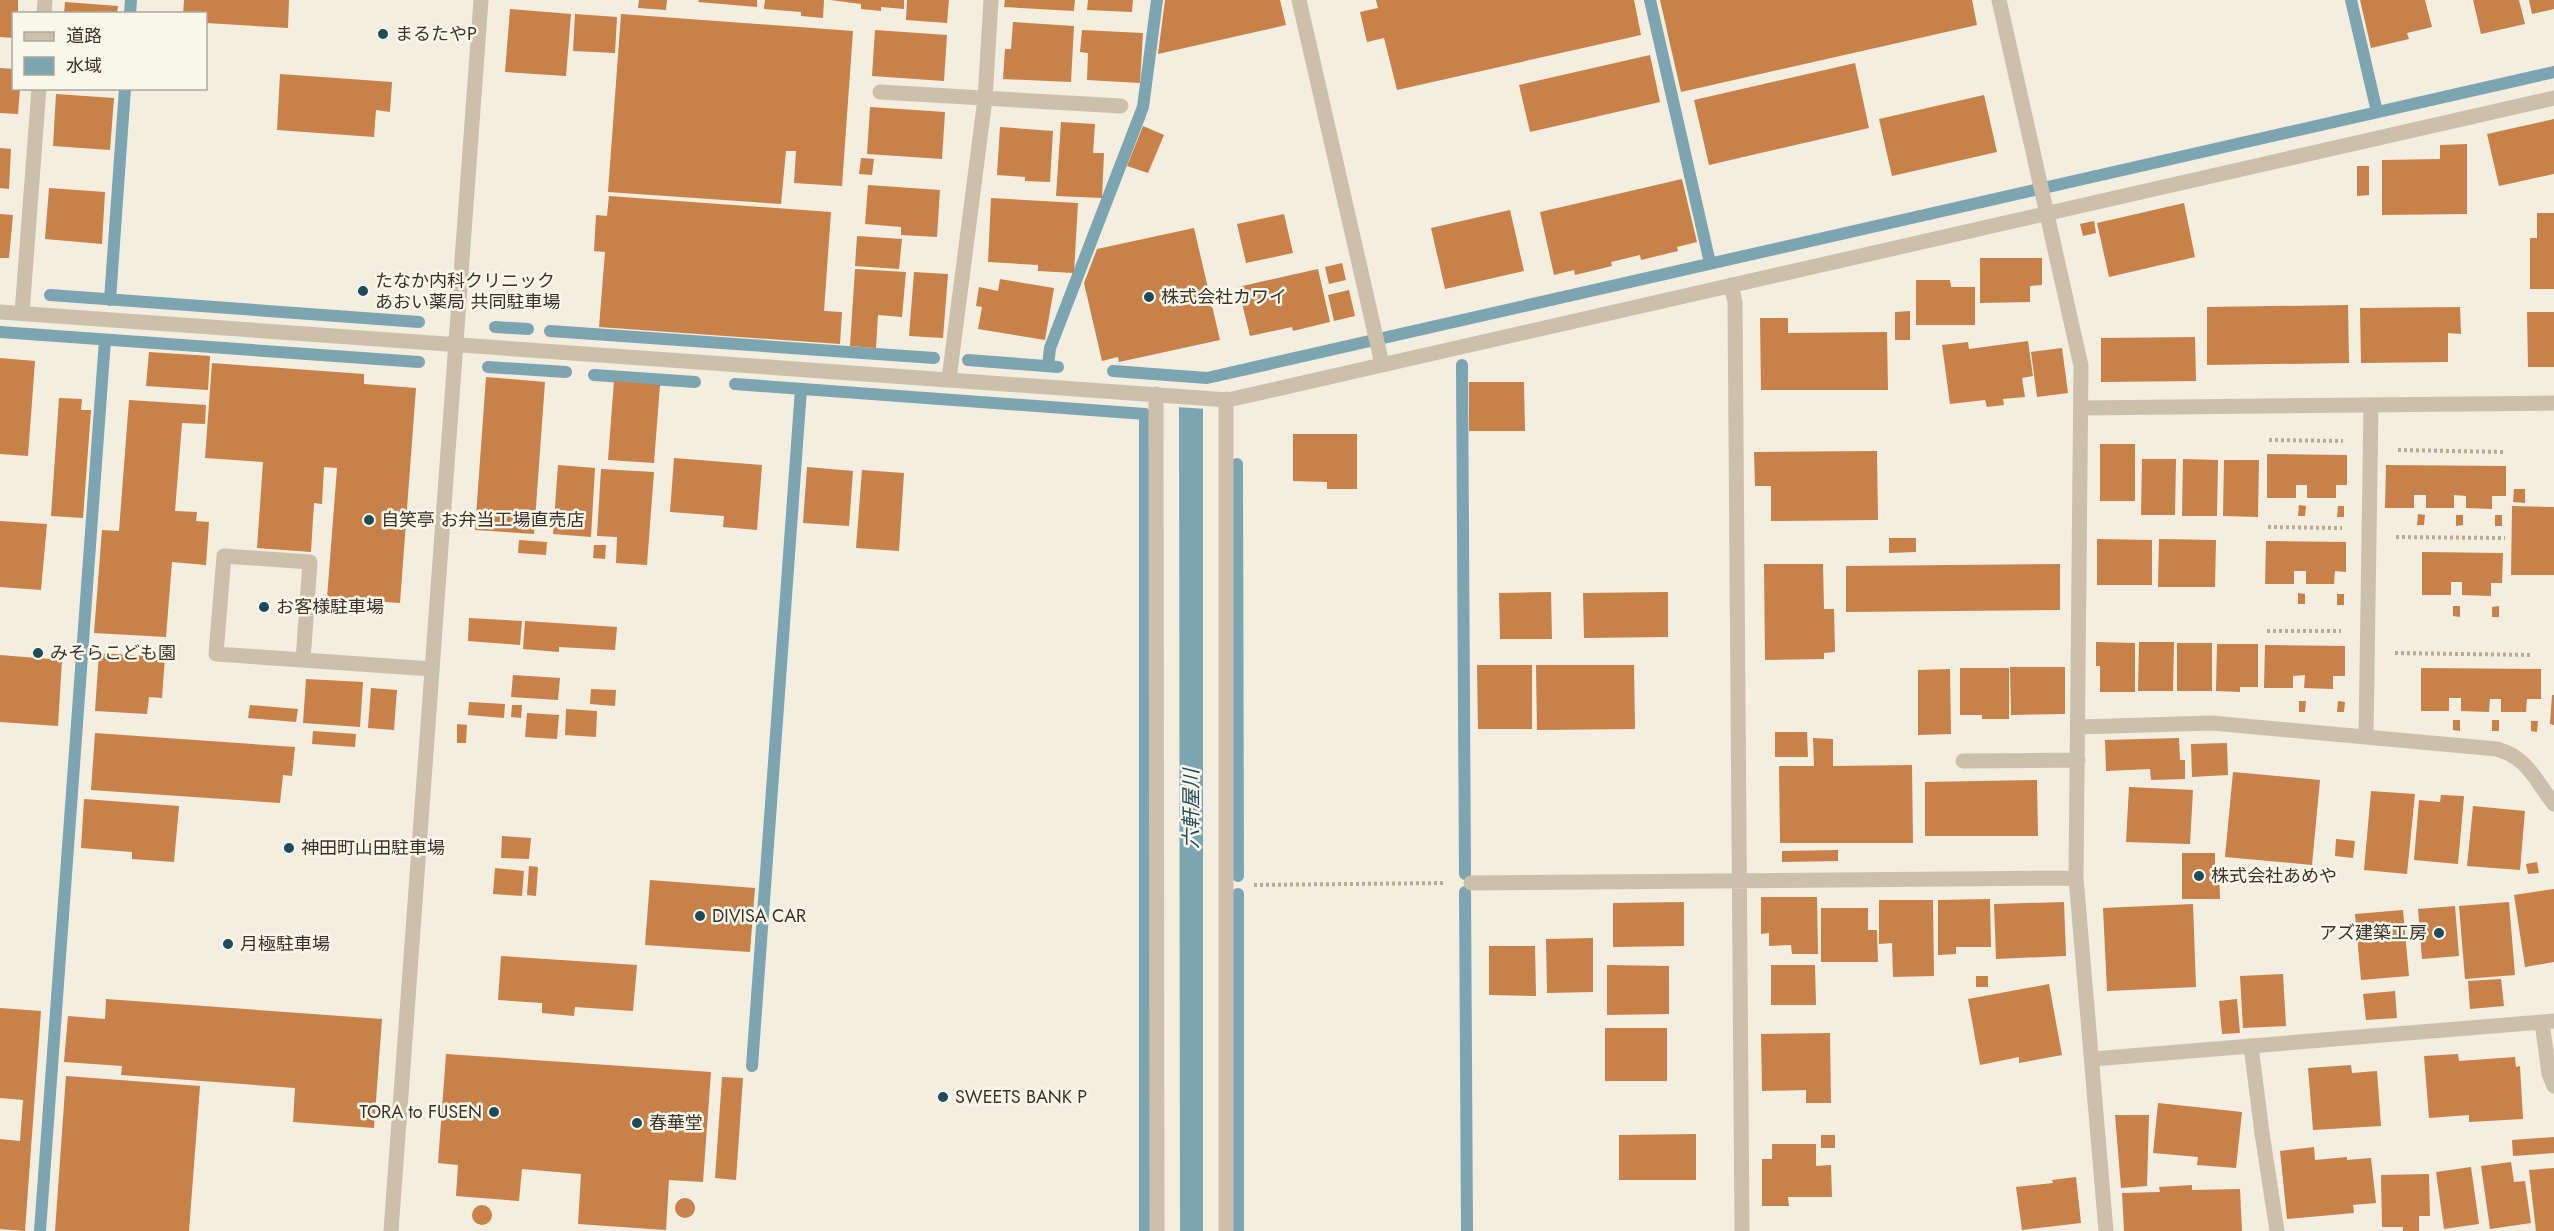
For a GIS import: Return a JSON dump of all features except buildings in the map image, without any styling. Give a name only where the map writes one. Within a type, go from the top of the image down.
[{"type":"street","points":[[391,1231],[480,0]]},
{"type":"street","points":[[949,380],[985,99],[992,0]]},
{"type":"street","points":[[1299,0],[1382,364]]},
{"type":"street","points":[[1999,0],[2081,366],[2076,878],[2106,1231]]},
{"type":"street","points":[[22,314],[39,90]]},
{"type":"street","points":[[880,92],[1121,106]]},
{"type":"street","points":[[0,312],[1221,399],[1731,285],[2046,206],[2554,98]]},
{"type":"street","points":[[1731,285],[1735,302],[1742,1231]]},
{"type":"street","points":[[1157,1231],[1161,395]]},
{"type":"street","points":[[1221,399],[1226,885],[1226,1231]]},
{"type":"street","points":[[2082,408],[2554,403]]},
{"type":"street","points":[[2366,737],[2371,405]]},
{"type":"street","points":[[303,660],[310,562],[224,556],[216,654],[432,669]]},
{"type":"street","points":[[2078,727],[2212,723],[2497,749],[2508,752],[2527,765],[2554,804]]},
{"type":"street","points":[[1963,761],[2078,760]]},
{"type":"street","points":[[1471,883],[2076,878]]},
{"type":"street","points":[[2092,1059],[2548,1022],[2549,1074],[2554,1086]]},
{"type":"street","points":[[2251,1046],[2277,1231]]},
{"type":"path","points":[[2269,440],[2506,452]]},
{"type":"path","points":[[2268,527],[2505,538]]},
{"type":"path","points":[[2267,631],[2368,632]]},
{"type":"path","points":[[2367,653],[2532,655]]},
{"type":"path","points":[[1226,885],[1471,883]]},
{"type":"water","name":"六軒屋川","points":[[1179,387],[1203,388],[1203,1231],[1180,1231]]},
{"type":"pier","points":[[1177,385],[1205,386],[1206,409],[1176,407]]},
{"type":"waterway","points":[[130,12],[131,0]]},
{"type":"waterway","points":[[1048,366],[1050,348],[1143,107],[1157,0]]},
{"type":"waterway","points":[[1650,0],[1710,263]]},
{"type":"waterway","points":[[2351,0],[2377,112]]},
{"type":"waterway","points":[[1113,371],[1207,378],[2554,72]]},
{"type":"waterway","points":[[110,300],[125,90]]},
{"type":"waterway","points":[[50,295],[419,322]]},
{"type":"waterway","points":[[495,327],[528,329]]},
{"type":"waterway","points":[[550,331],[934,358]]},
{"type":"waterway","points":[[0,332],[419,362]]},
{"type":"waterway","points":[[40,1231],[105,340]]},
{"type":"waterway","points":[[968,360],[1058,367]]},
{"type":"waterway","points":[[1462,365],[1465,874]]},
{"type":"waterway","points":[[488,367],[566,372]]},
{"type":"waterway","points":[[594,375],[695,382]]},
{"type":"waterway","points":[[735,384],[1145,414],[1145,1231]]},
{"type":"waterway","points":[[752,1066],[801,389]]},
{"type":"waterway","points":[[1237,464],[1238,876]]},
{"type":"waterway","points":[[1465,892],[1467,1231]]},
{"type":"waterway","points":[[1238,894],[1238,1231]]},
{"type":"place","name":"まるたやP","points":[[383,34]]},
{"type":"place","name":"たなか内科クリニック あおい薬局 共同駐車場","points":[[363,291]]},
{"type":"place","name":"株式会社カワイ","points":[[1149,297]]},
{"type":"place","name":"自笑亭 お弁当工場直売店","points":[[369,520]]},
{"type":"place","name":"お客様駐車場","points":[[264,607]]},
{"type":"place","name":"みそらこども園","points":[[38,653]]},
{"type":"place","name":"神田町山田駐車場","points":[[289,848]]},
{"type":"place","name":"株式会社あめや","points":[[2199,876]]},
{"type":"place","name":"DIVISA CAR","points":[[700,916]]},
{"type":"place","name":"アズ建築工房","points":[[2439,933]]},
{"type":"place","name":"月極駐車場","points":[[228,944]]},
{"type":"place","name":"SWEETS BANK P","points":[[943,1097]]},
{"type":"place","name":"TORA to FUSEN","points":[[494,1112]]},
{"type":"place","name":"春華堂","points":[[637,1123]]}]
